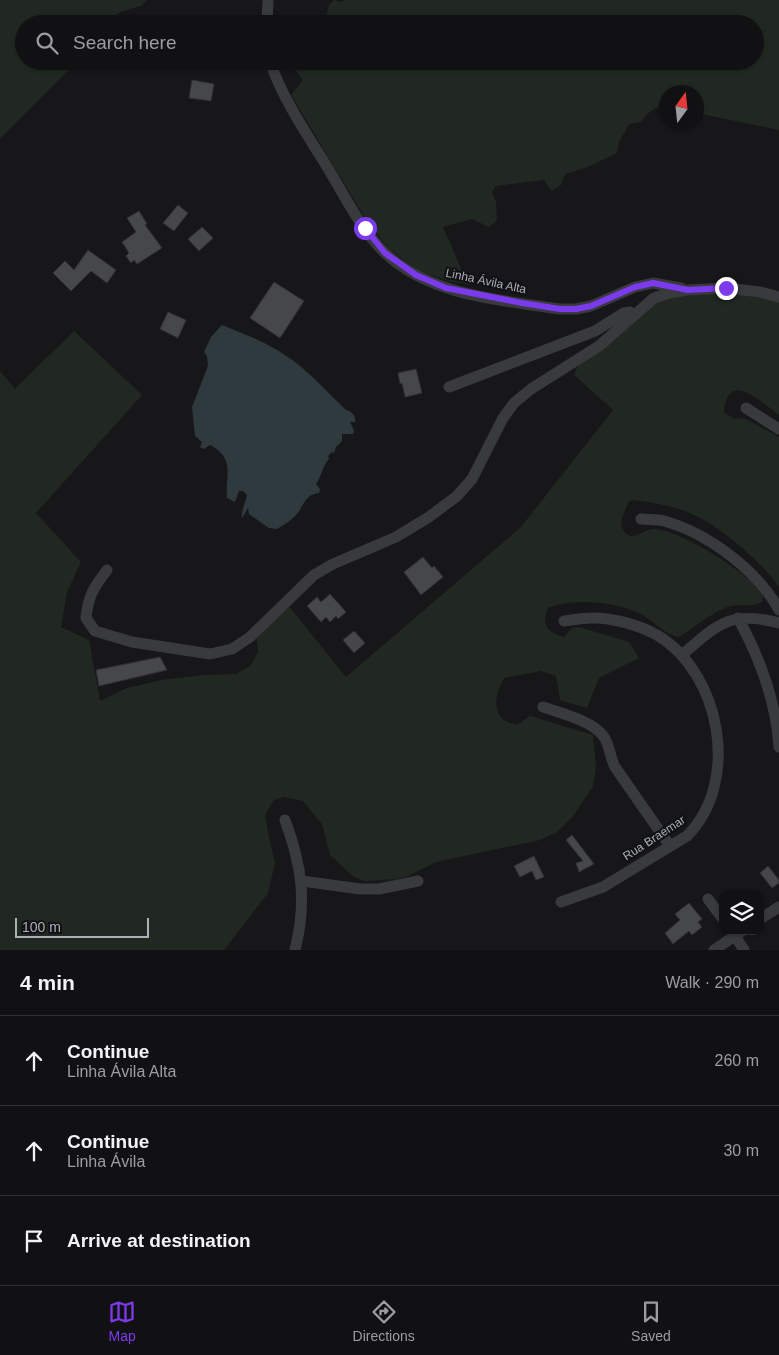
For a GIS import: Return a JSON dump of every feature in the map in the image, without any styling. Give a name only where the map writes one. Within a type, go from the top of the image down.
[{"type":"street","points":[[267,15],[268,0]]},
{"type":"street","name":"Linha Ávila Alta","points":[[274,70],[279,84],[309,138],[365,228],[385,253],[416,275],[446,288],[560,309],[576,309],[591,306],[635,287],[653,283],[688,290]]},
{"type":"street","points":[[107,570],[93,589],[87,602],[86,618],[95,631],[132,642],[210,654],[232,649],[250,637],[314,575],[333,564],[396,537],[429,517],[457,496],[472,479],[503,418],[514,403],[531,389],[599,346],[654,298],[668,293],[688,290],[726,288],[760,292],[779,297]]},
{"type":"street","points":[[449,388],[595,331],[624,313],[630,312],[633,315]]},
{"type":"street","points":[[746,408],[779,429]]},
{"type":"street","points":[[641,519],[664,521],[698,534],[729,555],[760,582],[779,610]]},
{"type":"street","name":"Rua Braemar","points":[[561,902],[603,887],[687,836],[697,826],[706,808],[714,786],[718,762],[717,733],[708,700],[698,678],[682,654],[656,635],[621,621],[591,618],[564,621]]},
{"type":"street","points":[[682,654],[724,622],[738,618],[758,618],[779,623]]},
{"type":"street","points":[[738,618],[763,673],[777,724],[779,747]]},
{"type":"street","points":[[544,706],[599,730],[605,739],[611,761],[670,846]]},
{"type":"street","points":[[285,820],[293,841],[302,881],[303,909],[295,950]]},
{"type":"street","points":[[302,881],[360,889],[378,889],[418,881]]},
{"type":"street","points":[[708,899],[719,914]]},
{"type":"street","points":[[764,916],[779,907]]},
{"type":"street","points":[[714,950],[733,935]]},
{"type":"street","points":[[737,935],[744,950]]},
{"type":"shaded area","points":[[0,0],[147,0],[141,6],[120,12],[116,15],[15,15],[15,70],[69,70],[0,139]]},
{"type":"shaded area","points":[[334,0],[342,2],[344,0],[779,0],[779,130],[704,114],[704,85],[659,85],[659,107],[649,113],[641,122],[629,124],[619,142],[617,153],[588,167],[565,174],[561,185],[551,191],[544,180],[496,186],[492,192],[496,202],[497,221],[488,227],[473,219],[443,227],[468,284],[452,282],[418,271],[389,249],[367,221],[291,95],[303,80],[296,70],[764,70],[764,15],[326,15],[329,5]]},
{"type":"shaded area","points":[[727,292],[779,301],[779,415],[746,392],[738,391],[731,392],[726,399],[724,412],[734,419],[744,418],[779,437],[779,587],[752,556],[728,536],[705,521],[672,507],[634,500],[629,501],[621,523],[626,534],[634,536],[657,529],[689,541],[719,558],[746,577],[763,596],[762,602],[753,605],[727,607],[708,617],[679,637],[666,632],[636,612],[612,605],[585,602],[548,608],[545,619],[546,624],[553,633],[564,637],[572,628],[579,627],[629,642],[639,658],[599,678],[587,708],[560,700],[556,676],[541,671],[504,678],[501,683],[496,707],[501,717],[507,722],[517,725],[530,716],[593,735],[596,766],[593,786],[574,815],[557,832],[540,840],[436,862],[408,876],[397,879],[365,881],[354,877],[330,855],[322,824],[303,801],[284,797],[274,800],[265,814],[275,863],[268,893],[224,950],[0,950],[0,371],[15,389],[74,331],[142,395],[36,513],[81,562],[67,592],[61,627],[89,640],[100,701],[127,688],[161,680],[204,675],[236,674],[251,665],[258,652],[256,635],[288,605],[346,677],[521,527],[613,410],[574,375],[580,361],[657,302],[671,297]]},
{"type":"shaded area","points":[[222,325],[278,350],[309,373],[355,417],[355,422],[350,422],[354,430],[353,434],[342,434],[342,441],[336,447],[334,453],[332,452],[328,456],[329,459],[316,484],[320,489],[319,493],[309,497],[295,516],[277,529],[269,528],[249,514],[248,508],[242,518],[247,495],[243,491],[239,491],[235,502],[227,498],[228,468],[223,456],[210,445],[204,449],[200,447],[202,442],[195,436],[192,407],[208,366],[207,356],[204,352],[211,337]]},
{"type":"building","points":[[192,80],[214,84],[211,101],[189,98]]},
{"type":"building","points":[[178,205],[188,213],[174,231],[163,223]]},
{"type":"building","points":[[139,211],[147,224],[145,225],[162,248],[137,264],[134,260],[131,263],[126,256],[129,253],[122,242],[136,232],[127,218]]},
{"type":"building","points":[[202,227],[213,238],[199,251],[188,239]]},
{"type":"building","points":[[88,250],[116,270],[107,283],[91,271],[71,291],[53,273],[65,261],[74,270]]},
{"type":"building","points":[[274,282],[304,301],[280,338],[250,318]]},
{"type":"building","points":[[168,312],[186,320],[178,338],[160,329]]},
{"type":"building","points":[[416,369],[422,393],[405,397],[398,373]]},
{"type":"building","points":[[423,557],[443,577],[421,595],[404,572]]},
{"type":"building","points":[[330,594],[346,612],[338,619],[336,616],[330,622],[326,617],[321,622],[307,606],[317,597],[321,602]]},
{"type":"building","points":[[354,631],[365,643],[354,653],[343,640]]},
{"type":"building","points":[[160,657],[167,670],[99,686],[96,670]]},
{"type":"building","points":[[572,835],[594,864],[579,872],[576,863],[583,861],[566,840]]},
{"type":"building","points":[[534,856],[544,877],[536,880],[532,871],[520,877],[514,866]]},
{"type":"building","points":[[768,866],[779,880],[779,883],[772,888],[760,873]]},
{"type":"building","points":[[689,903],[702,919],[698,922],[702,927],[692,935],[689,931],[673,944],[665,933],[680,920],[675,914]]},
{"type":"route","points":[[365,228],[385,253],[416,275],[446,288],[522,303],[560,309],[576,309],[591,306],[635,287],[653,283],[688,290],[726,288]]}]
